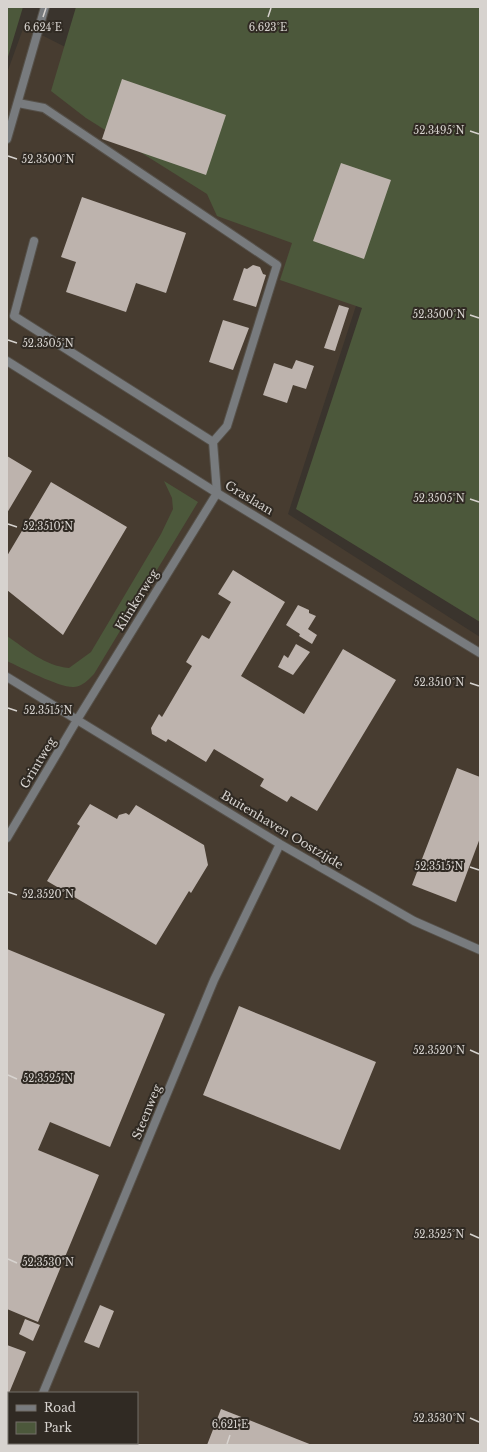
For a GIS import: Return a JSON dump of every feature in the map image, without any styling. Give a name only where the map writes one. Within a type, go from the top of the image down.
[{"type":"street","points":[[7,138],[45,7]]},
{"type":"street","points":[[18,103],[44,108],[277,265],[228,426],[213,442],[217,493]]},
{"type":"street","points":[[34,241],[14,316],[213,442]]},
{"type":"street","name":"Graslaan","points":[[7,361],[217,493],[480,653]]},
{"type":"street","name":"Klinkerweg","points":[[77,720],[217,493]]},
{"type":"street","name":"Buitenhaven Oostzijde","points":[[7,677],[280,844],[414,921],[480,950]]},
{"type":"street","name":"Grintweg","points":[[7,838],[77,720]]},
{"type":"street","name":"Steenweg","points":[[44,1392],[214,980],[280,844]]},
{"type":"shaded area","points":[[24,26],[387,211],[288,514],[480,637],[480,1445],[7,1445],[7,73]]},
{"type":"green space","points":[[7,7],[23,7],[7,60]]},
{"type":"green space","points":[[76,7],[480,7],[480,622],[296,509],[362,308],[280,280],[292,243],[217,216],[207,194],[86,118],[51,91]]},
{"type":"green space","points":[[164,481],[198,502],[94,674],[85,682],[74,687],[41,677],[7,661],[7,636],[36,656],[60,667],[69,668],[91,652],[161,534],[173,509],[172,498]]},
{"type":"building","points":[[122,79],[226,115],[206,175],[102,139]]},
{"type":"building","points":[[341,163],[391,180],[364,259],[313,241]]},
{"type":"building","points":[[82,197],[186,233],[166,293],[136,283],[126,312],[66,292],[76,262],[61,257]]},
{"type":"building","points":[[253,265],[260,267],[263,274],[266,275],[256,307],[233,300],[244,268],[247,269]]},
{"type":"building","points":[[339,305],[349,308],[335,351],[324,348]]},
{"type":"building","points":[[223,320],[249,328],[233,370],[209,362]]},
{"type":"building","points":[[296,360],[314,366],[306,389],[293,385],[287,403],[263,395],[274,363],[292,369]]},
{"type":"building","points":[[7,456],[32,471],[7,513]]},
{"type":"building","points":[[51,482],[127,527],[63,635],[7,590],[7,556]]},
{"type":"building","points":[[233,570],[285,602],[241,676],[304,714],[343,649],[396,680],[317,811],[291,796],[287,802],[260,786],[264,779],[214,749],[206,762],[168,739],[166,742],[152,734],[151,728],[159,714],[162,717],[192,666],[186,662],[202,635],[209,639],[231,602],[218,594]]},
{"type":"building","points":[[298,605],[309,610],[309,613],[316,616],[308,629],[317,635],[312,644],[299,636],[300,634],[286,625]]},
{"type":"building","points":[[296,644],[310,652],[293,675],[278,667],[284,655],[288,658]]},
{"type":"building","points":[[457,768],[480,777],[480,838],[456,902],[412,885]]},
{"type":"building","points":[[90,804],[117,819],[119,815],[126,813],[129,815],[136,805],[204,845],[208,865],[191,893],[189,891],[156,945],[47,881],[80,826],[77,824]]},
{"type":"building","points":[[7,949],[165,1014],[110,1147],[50,1122],[38,1150],[99,1175],[38,1322],[7,1309]]},
{"type":"building","points":[[239,1006],[376,1062],[340,1150],[203,1095]]},
{"type":"building","points":[[100,1305],[114,1311],[99,1348],[84,1342]]},
{"type":"building","points":[[25,1319],[40,1325],[33,1341],[19,1334]]},
{"type":"building","points":[[7,1345],[26,1352],[9,1392],[8,1392],[7,1398]]},
{"type":"building","points":[[221,1409],[312,1445],[207,1445]]}]
